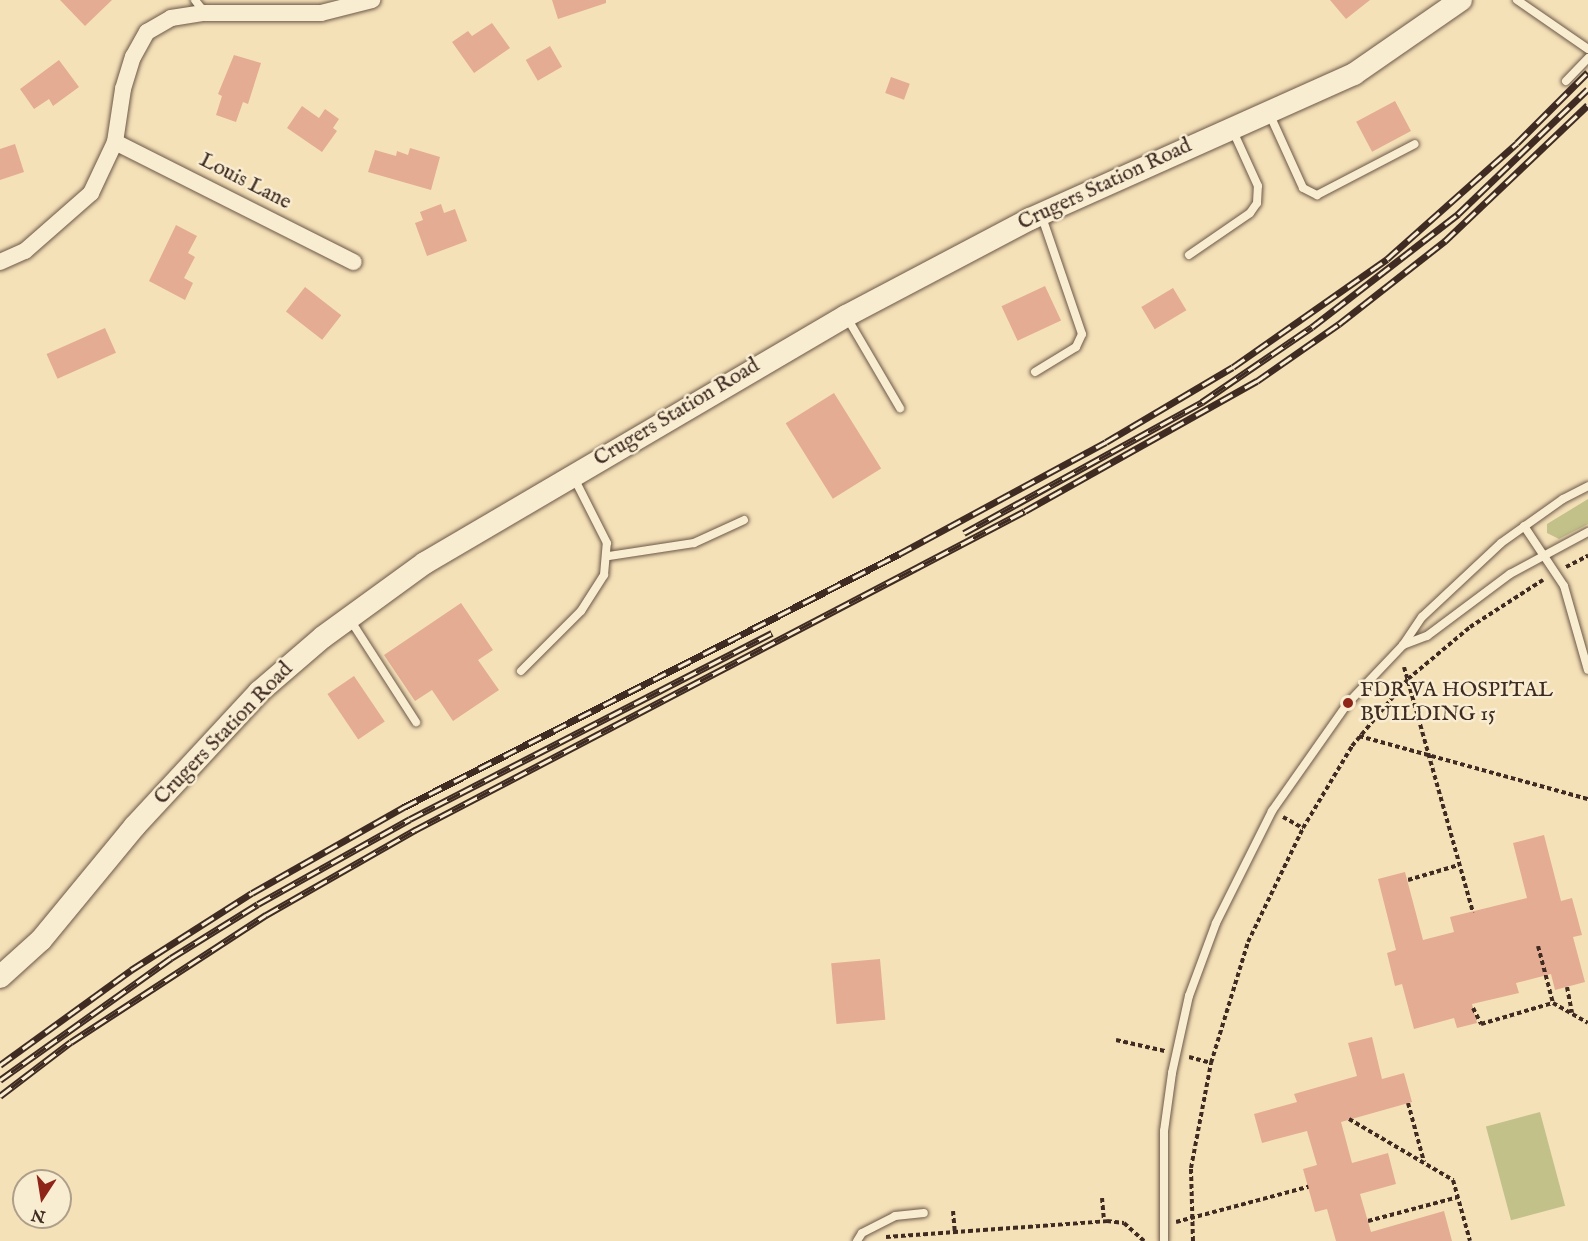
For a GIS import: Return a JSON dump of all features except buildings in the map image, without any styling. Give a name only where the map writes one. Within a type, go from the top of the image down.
[{"type":"street","points":[[0,262],[25,251],[91,194],[115,142],[123,89],[133,57],[147,32],[199,6],[321,13],[372,0]]},
{"type":"street","name":"Crugers Station Road","points":[[0,977],[41,940],[135,825],[259,692],[349,618],[425,563],[846,316],[1041,214],[1354,74],[1461,0]]},
{"type":"street","name":"Louis Lane","points":[[115,142],[354,262]]},
{"type":"lane","points":[[1517,0],[1588,49]]},
{"type":"lane","points":[[1566,81],[1588,58]]},
{"type":"lane","points":[[1269,112],[1299,182],[1312,194],[1323,193],[1415,144]]},
{"type":"lane","points":[[1189,255],[1250,213],[1257,203],[1258,186],[1232,128]]},
{"type":"lane","points":[[1035,372],[1076,347],[1082,334],[1041,214]]},
{"type":"lane","points":[[846,316],[900,408]]},
{"type":"lane","points":[[521,671],[581,610],[604,575],[609,556],[599,526],[572,475]]},
{"type":"lane","points":[[1164,1241],[1164,1131],[1172,1073],[1189,996],[1216,923],[1272,811],[1348,703],[1403,645],[1422,617],[1501,543],[1588,486]]},
{"type":"lane","points":[[609,556],[694,543],[744,520]]},
{"type":"lane","points":[[1524,526],[1564,586],[1588,670]]},
{"type":"lane","points":[[1403,645],[1427,636],[1510,574],[1588,532]]},
{"type":"lane","points":[[349,618],[416,722]]},
{"type":"lane","points":[[857,1241],[862,1233],[895,1216],[924,1213]]},
{"type":"path","points":[[1566,567],[1588,556]]},
{"type":"path","points":[[1193,1241],[1191,1219],[1193,1149],[1211,1063],[1248,942],[1303,828],[1359,735],[1408,679],[1470,627],[1543,580]]},
{"type":"path","points":[[1404,667],[1473,912]]},
{"type":"path","points":[[1359,735],[1588,799]]},
{"type":"path","points":[[1290,821],[1303,828]]},
{"type":"path","points":[[1408,880],[1459,865]]},
{"type":"path","points":[[1538,946],[1553,1003],[1588,1023]]},
{"type":"path","points":[[1567,987],[1572,1014]]},
{"type":"path","points":[[1473,1008],[1481,1024],[1553,1003]]},
{"type":"path","points":[[1116,1040],[1166,1052]]},
{"type":"path","points":[[1189,1057],[1211,1063]]},
{"type":"path","points":[[1408,1103],[1424,1162]]},
{"type":"path","points":[[1349,1119],[1453,1180],[1470,1241]]},
{"type":"path","points":[[1173,1222],[1308,1187]]},
{"type":"path","points":[[1368,1221],[1458,1197]]},
{"type":"path","points":[[1102,1198],[1104,1221]]},
{"type":"path","points":[[953,1210],[955,1232]]},
{"type":"path","points":[[876,1238],[1104,1221],[1124,1223],[1144,1241]]},
{"type":"shaded area","points":[[1588,499],[1588,524],[1559,539],[1547,533],[1547,524]]},
{"type":"shaded area","points":[[1540,1112],[1565,1206],[1511,1220],[1486,1126]]},
{"type":"railway","points":[[0,1065],[131,970],[252,893],[404,807],[899,554],[1106,442],[1233,367],[1387,259],[1517,143],[1588,72]]},
{"type":"railway","points":[[964,533],[1202,402],[1312,327],[1458,214],[1588,89]]},
{"type":"railway","points":[[0,1096],[71,1042],[266,915],[415,830],[1025,511],[1257,381],[1339,324],[1445,241],[1588,105]]},
{"type":"railway","points":[[0,1080],[171,958],[258,904],[410,819],[772,633]]},
{"type":"place","name":"FDR VA HOSPITAL BUILDING 15","points":[[1348,703]]}]
